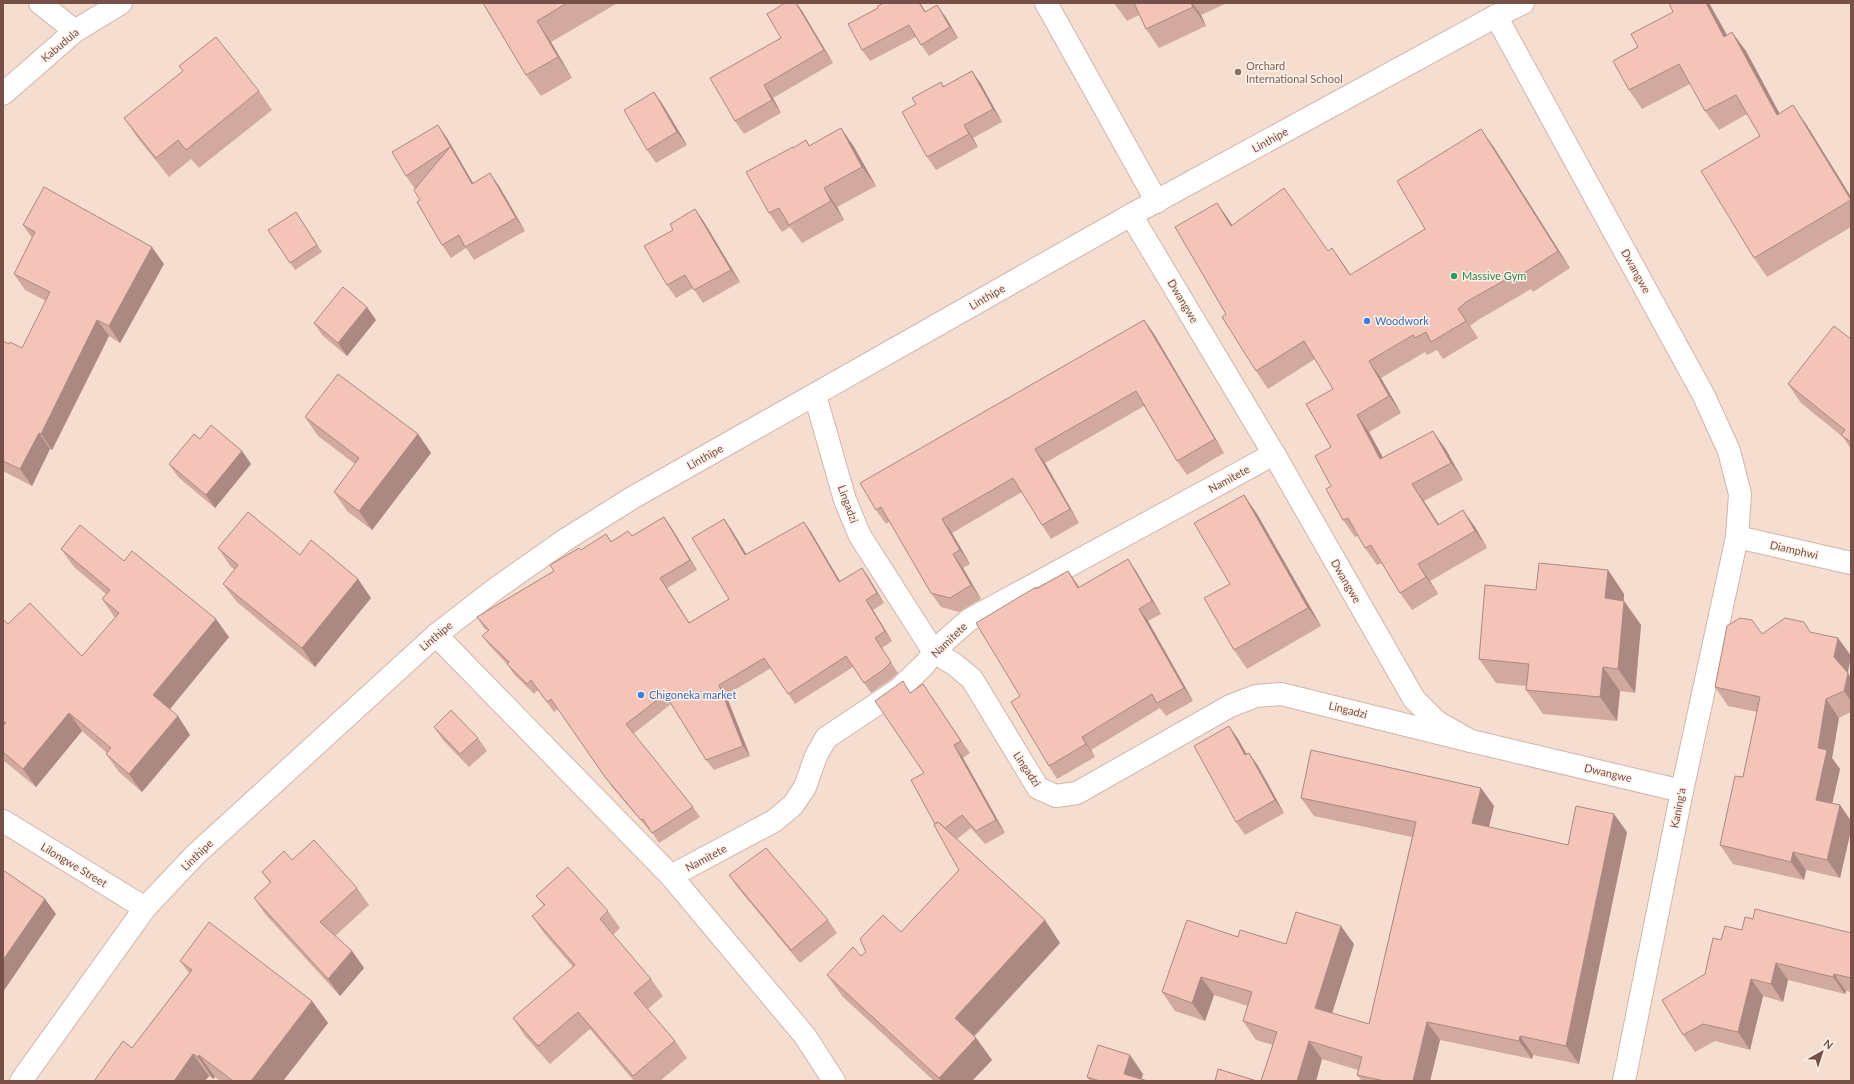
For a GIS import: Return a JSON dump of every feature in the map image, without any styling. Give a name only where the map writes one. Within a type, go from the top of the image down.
[{"type":"street","points":[[40,3],[75,31]]},
{"type":"street","name":"Kabudula","points":[[3,94],[75,31],[121,3]]},
{"type":"street","points":[[1046,3],[1157,202]]},
{"type":"street","name":"Linthipe","points":[[21,1081],[145,908],[195,855],[436,635],[498,587],[565,540],[632,498],[1131,215],[1496,16],[1524,3]]},
{"type":"street","name":"Dwangwe","points":[[1496,16],[1704,396],[1729,451],[1740,494],[1737,537]]},
{"type":"street","name":"Dwangwe","points":[[1131,215],[1274,454],[1414,699],[1437,722],[1470,741],[1682,791]]},
{"type":"street","name":"Lingadzi","points":[[815,395],[845,500],[860,536],[934,652],[954,664],[972,679],[1038,788],[1056,796],[1078,793],[1230,706],[1256,696],[1280,694],[1470,741]]},
{"type":"street","name":"Namitete","points":[[671,876],[774,821],[794,805],[806,787],[816,756],[826,738],[898,690],[923,666],[934,652],[969,620],[1274,454]]},
{"type":"street","name":"Diamphwi","points":[[1737,537],[1851,564]]},
{"type":"street","name":"Kaning'a","points":[[1624,1081],[1682,791],[1737,537]]},
{"type":"street","points":[[436,635],[671,876],[805,1036],[834,1081]]},
{"type":"street","name":"Lilongwe Street","points":[[3,821],[145,908]]},
{"type":"shaded area","points":[[3,3],[1851,3],[1851,1081],[3,1081]]},
{"type":"building","points":[[483,3],[567,3],[537,21],[558,57],[526,75]]},
{"type":"building","points":[[785,3],[796,3],[824,50],[764,85],[772,100],[735,121],[710,78],[781,38],[767,14]]},
{"type":"building","points":[[883,3],[919,3],[925,12],[937,5],[950,27],[921,45],[909,25],[862,50],[848,24],[878,8],[877,7]]},
{"type":"building","points":[[1134,3],[1191,3],[1193,7],[1146,29]]},
{"type":"building","points":[[1669,3],[1706,3],[1724,37],[1732,32],[1777,115],[1793,105],[1851,200],[1754,258],[1701,171],[1760,136],[1736,95],[1705,111],[1679,64],[1629,90],[1613,61],[1638,47],[1631,34],[1673,12]]},
{"type":"building","points":[[216,37],[259,91],[186,150],[178,140],[156,158],[124,118],[183,71],[179,66]]},
{"type":"building","points":[[972,71],[993,109],[964,125],[969,134],[927,157],[902,112],[916,104],[912,98],[941,82],[943,87]]},
{"type":"building","points":[[654,92],[677,132],[647,150],[624,110]]},
{"type":"building","points":[[438,125],[472,184],[490,173],[516,218],[465,247],[459,235],[442,245],[417,202],[420,200],[414,190],[450,147],[406,176],[392,152]]},
{"type":"building","points":[[841,128],[862,167],[824,188],[831,201],[789,225],[779,208],[769,213],[746,172],[806,140],[809,146]]},
{"type":"building","points":[[1481,129],[1558,251],[1521,275],[1519,272],[1466,302],[1458,309],[1466,321],[1431,342],[1426,332],[1415,338],[1413,335],[1369,361],[1389,396],[1357,415],[1380,459],[1433,431],[1451,463],[1412,484],[1438,525],[1463,510],[1475,531],[1418,564],[1426,577],[1400,593],[1371,545],[1365,548],[1348,518],[1343,520],[1326,489],[1331,486],[1315,456],[1331,447],[1306,404],[1333,389],[1304,341],[1256,371],[1222,317],[1226,314],[1175,227],[1217,203],[1231,226],[1284,188],[1328,251],[1332,248],[1350,275],[1425,229],[1397,181]]},
{"type":"building","points":[[44,187],[152,247],[109,326],[97,320],[41,434],[39,433],[20,469],[3,461],[3,341],[9,344],[10,342],[22,348],[50,292],[14,274],[35,232],[23,225]]},
{"type":"building","points":[[695,209],[731,270],[694,290],[685,275],[667,285],[644,246],[673,230],[670,224]]},
{"type":"building","points":[[296,212],[317,245],[290,263],[268,230]]},
{"type":"building","points":[[343,287],[367,307],[338,343],[314,323]]},
{"type":"building","points":[[1144,320],[1215,439],[1177,461],[1136,391],[1035,449],[1070,509],[1042,525],[1013,478],[942,519],[960,550],[953,554],[971,585],[950,598],[931,593],[881,507],[876,510],[860,483]]},
{"type":"building","points":[[1834,326],[1851,339],[1851,442],[1841,435],[1845,430],[1788,384]]},
{"type":"building","points":[[338,374],[418,434],[359,511],[334,492],[359,458],[305,417]]},
{"type":"building","points":[[211,425],[242,451],[206,495],[169,464],[194,434],[200,439]]},
{"type":"building","points":[[1244,495],[1308,608],[1234,650],[1204,598],[1230,584],[1194,523]]},
{"type":"building","points":[[248,512],[300,555],[311,540],[358,579],[302,648],[223,584],[238,565],[218,548]]},
{"type":"building","points":[[664,517],[690,560],[660,578],[689,623],[729,599],[692,538],[724,519],[745,555],[804,522],[839,582],[862,568],[877,593],[866,600],[885,631],[875,638],[891,662],[883,670],[864,683],[846,656],[788,694],[764,658],[719,685],[743,746],[706,760],[665,694],[626,724],[693,807],[652,833],[643,819],[641,820],[605,777],[551,699],[547,702],[531,680],[527,684],[507,664],[509,662],[482,636],[489,630],[477,617],[554,571],[550,565],[579,548],[581,550],[606,534],[611,542],[628,531],[632,536]]},
{"type":"building","points":[[80,525],[124,561],[132,551],[216,619],[153,695],[178,716],[129,774],[106,754],[111,748],[69,713],[23,769],[3,752],[3,726],[6,723],[3,720],[3,619],[8,624],[30,603],[82,656],[119,613],[102,599],[110,590],[61,549]]},
{"type":"building","points":[[1128,559],[1152,601],[1139,609],[1184,688],[1157,703],[1152,694],[1082,737],[1086,744],[1049,766],[1011,702],[1020,696],[976,623],[1036,587],[1036,589],[1068,571],[1078,588]]},
{"type":"building","points":[[1539,563],[1608,570],[1605,598],[1624,601],[1618,669],[1603,667],[1600,697],[1526,690],[1529,664],[1479,659],[1485,585],[1536,590]]},
{"type":"building","points":[[1740,618],[1752,620],[1762,634],[1785,618],[1804,622],[1810,632],[1838,638],[1834,657],[1848,673],[1844,691],[1826,699],[1818,748],[1827,750],[1816,800],[1840,805],[1827,860],[1793,852],[1791,862],[1720,845],[1735,776],[1743,777],[1760,697],[1715,687],[1727,626]]},
{"type":"building","points":[[903,681],[910,693],[923,684],[961,741],[954,745],[996,820],[976,831],[962,815],[945,828],[938,822],[935,824],[911,780],[924,773],[875,701]]},
{"type":"building","points":[[451,710],[478,738],[460,754],[434,727]]},
{"type":"building","points":[[1229,726],[1245,755],[1249,753],[1275,800],[1236,822],[1194,746]]},
{"type":"building","points":[[1311,750],[1481,788],[1472,823],[1568,845],[1576,806],[1614,814],[1566,1046],[1520,1036],[1519,1041],[1427,1022],[1413,1081],[1384,1081],[1357,1075],[1362,1057],[1309,1041],[1297,1081],[1261,1081],[1277,1032],[1243,1021],[1252,992],[1201,977],[1192,1003],[1162,992],[1187,920],[1238,937],[1240,930],[1286,944],[1296,912],[1341,926],[1315,1008],[1369,1024],[1416,822],[1301,798]]},
{"type":"building","points":[[938,822],[1045,920],[955,1018],[976,1038],[939,1078],[827,975],[853,947],[861,956],[866,952],[860,939],[883,915],[901,932],[959,870],[934,825]]},
{"type":"building","points":[[314,840],[357,888],[320,922],[352,951],[328,979],[254,898],[271,882],[262,872],[284,851],[292,860]]},
{"type":"building","points":[[766,848],[828,920],[791,950],[729,875]]},
{"type":"building","points":[[568,867],[608,911],[600,919],[651,979],[634,993],[675,1041],[633,1076],[578,1012],[538,1046],[513,1018],[575,965],[532,916],[545,905],[536,896]]},
{"type":"building","points":[[3,870],[45,899],[3,960]]},
{"type":"building","points":[[1755,909],[1851,933],[1851,978],[1834,974],[1833,977],[1776,963],[1771,984],[1751,979],[1738,1032],[1703,1024],[1683,1035],[1662,1000],[1705,974],[1713,938],[1721,940],[1725,926],[1742,930],[1745,917],[1753,919]]},
{"type":"building","points":[[209,922],[312,1001],[251,1081],[233,1081],[199,1055],[198,1057],[193,1054],[174,1081],[94,1081],[123,1041],[132,1048],[192,970],[180,961]]},
{"type":"building","points":[[1098,1045],[1130,1055],[1124,1074],[1148,1081],[1100,1081],[1087,1077]]},
{"type":"building","points":[[1218,1069],[1257,1081],[1215,1081]]},
{"type":"place","name":"Orchard International School","points":[[1238,72]]},
{"type":"place","name":"Massive Gym","points":[[1454,276]]},
{"type":"place","name":"Woodwork","points":[[1367,321]]},
{"type":"place","name":"Chigoneka market","points":[[641,695]]}]
